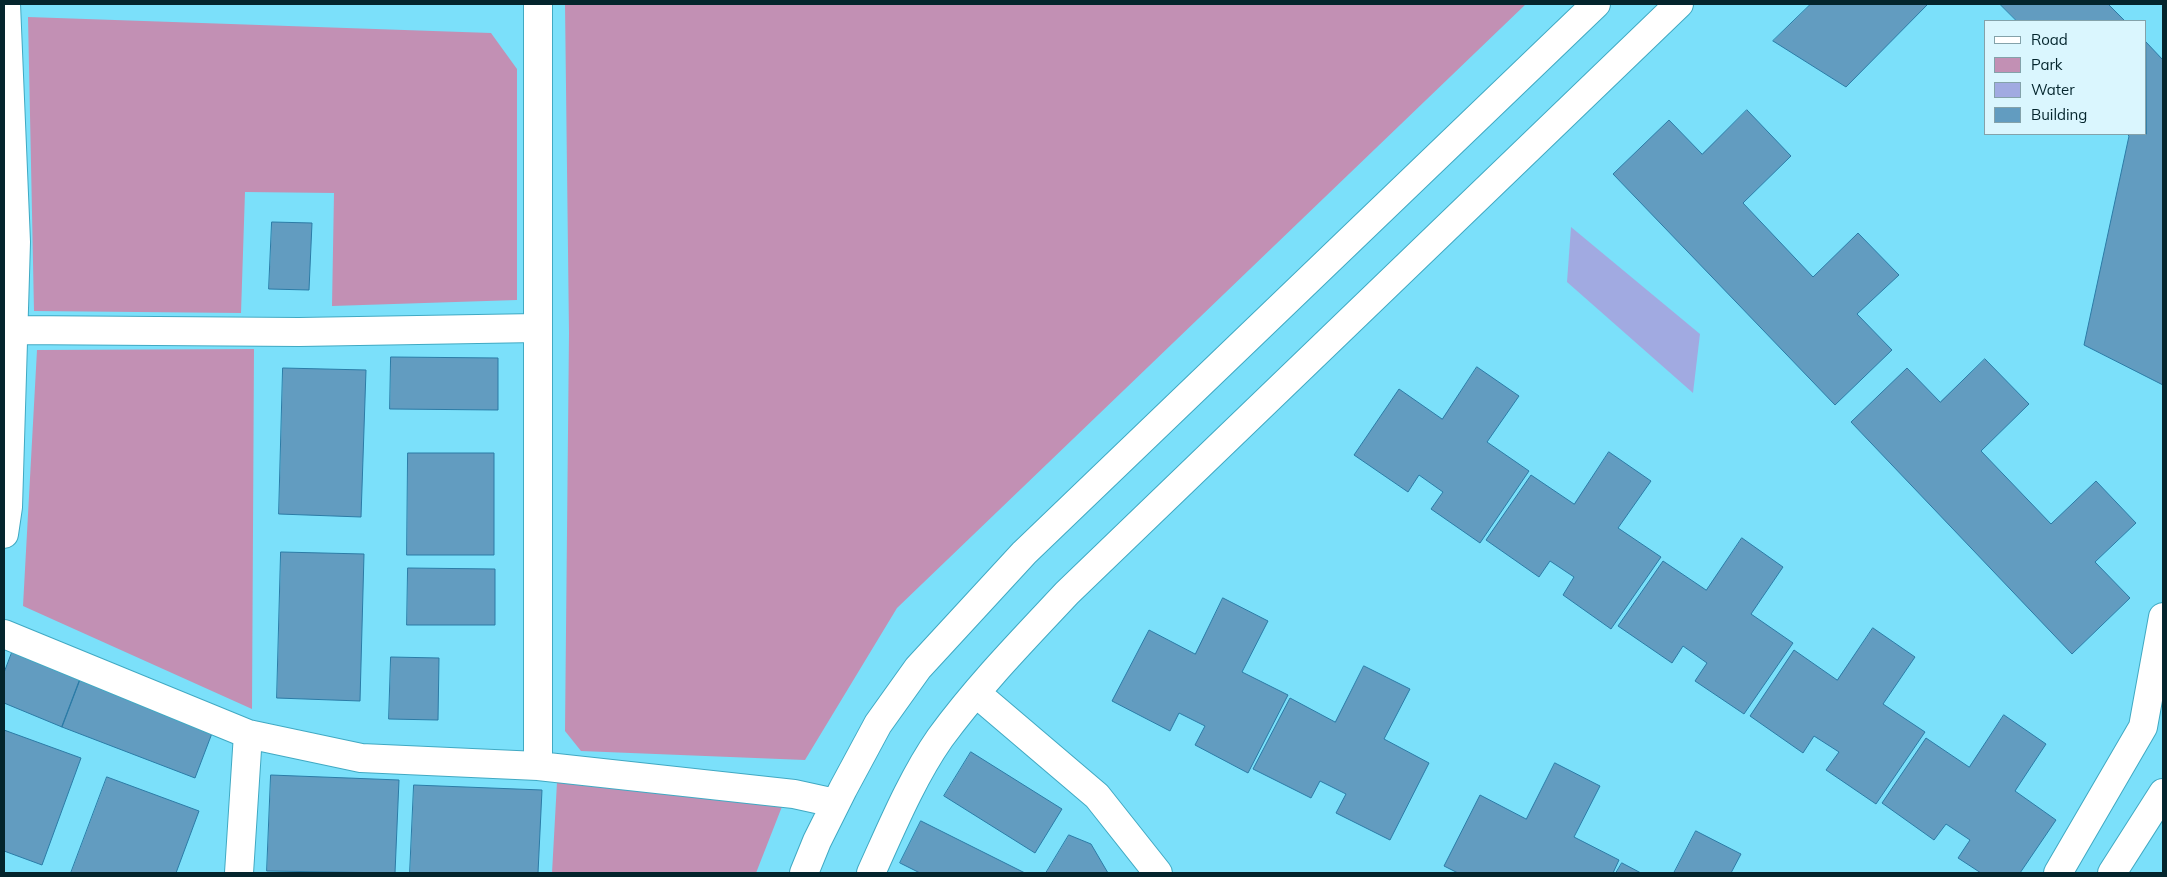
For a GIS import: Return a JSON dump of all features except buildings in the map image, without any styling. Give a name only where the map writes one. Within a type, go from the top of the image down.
[{"type":"street","points":[[4,534],[8,507],[8,403],[14,330],[10,242],[6,4]]},
{"type":"street","points":[[538,4],[538,766]]},
{"type":"street","points":[[804,873],[835,803],[878,724],[918,668],[1024,553],[1596,4]]},
{"type":"street","points":[[871,873],[900,809],[939,740],[992,672],[1067,593],[1679,4]]},
{"type":"street","points":[[14,330],[299,332],[537,328]]},
{"type":"street","points":[[2058,873],[2143,727],[2163,617]]},
{"type":"street","points":[[4,634],[248,734],[361,758],[538,766],[794,794],[835,803]]},
{"type":"street","points":[[976,693],[1097,796],[1158,873]]},
{"type":"street","points":[[239,873],[248,734]]},
{"type":"street","points":[[2112,873],[2163,793]]},
{"type":"green space","points":[[565,4],[1526,4],[897,608],[805,760],[581,751],[565,731],[569,333]]},
{"type":"green space","points":[[28,17],[491,33],[517,69],[517,300],[332,306],[334,193],[245,192],[241,313],[34,311]]},
{"type":"green space","points":[[254,349],[252,709],[23,606],[37,350]]},
{"type":"green space","points":[[557,782],[783,804],[756,873],[552,873]]},
{"type":"water","points":[[1571,227],[1700,334],[1693,393],[1567,282]]}]
